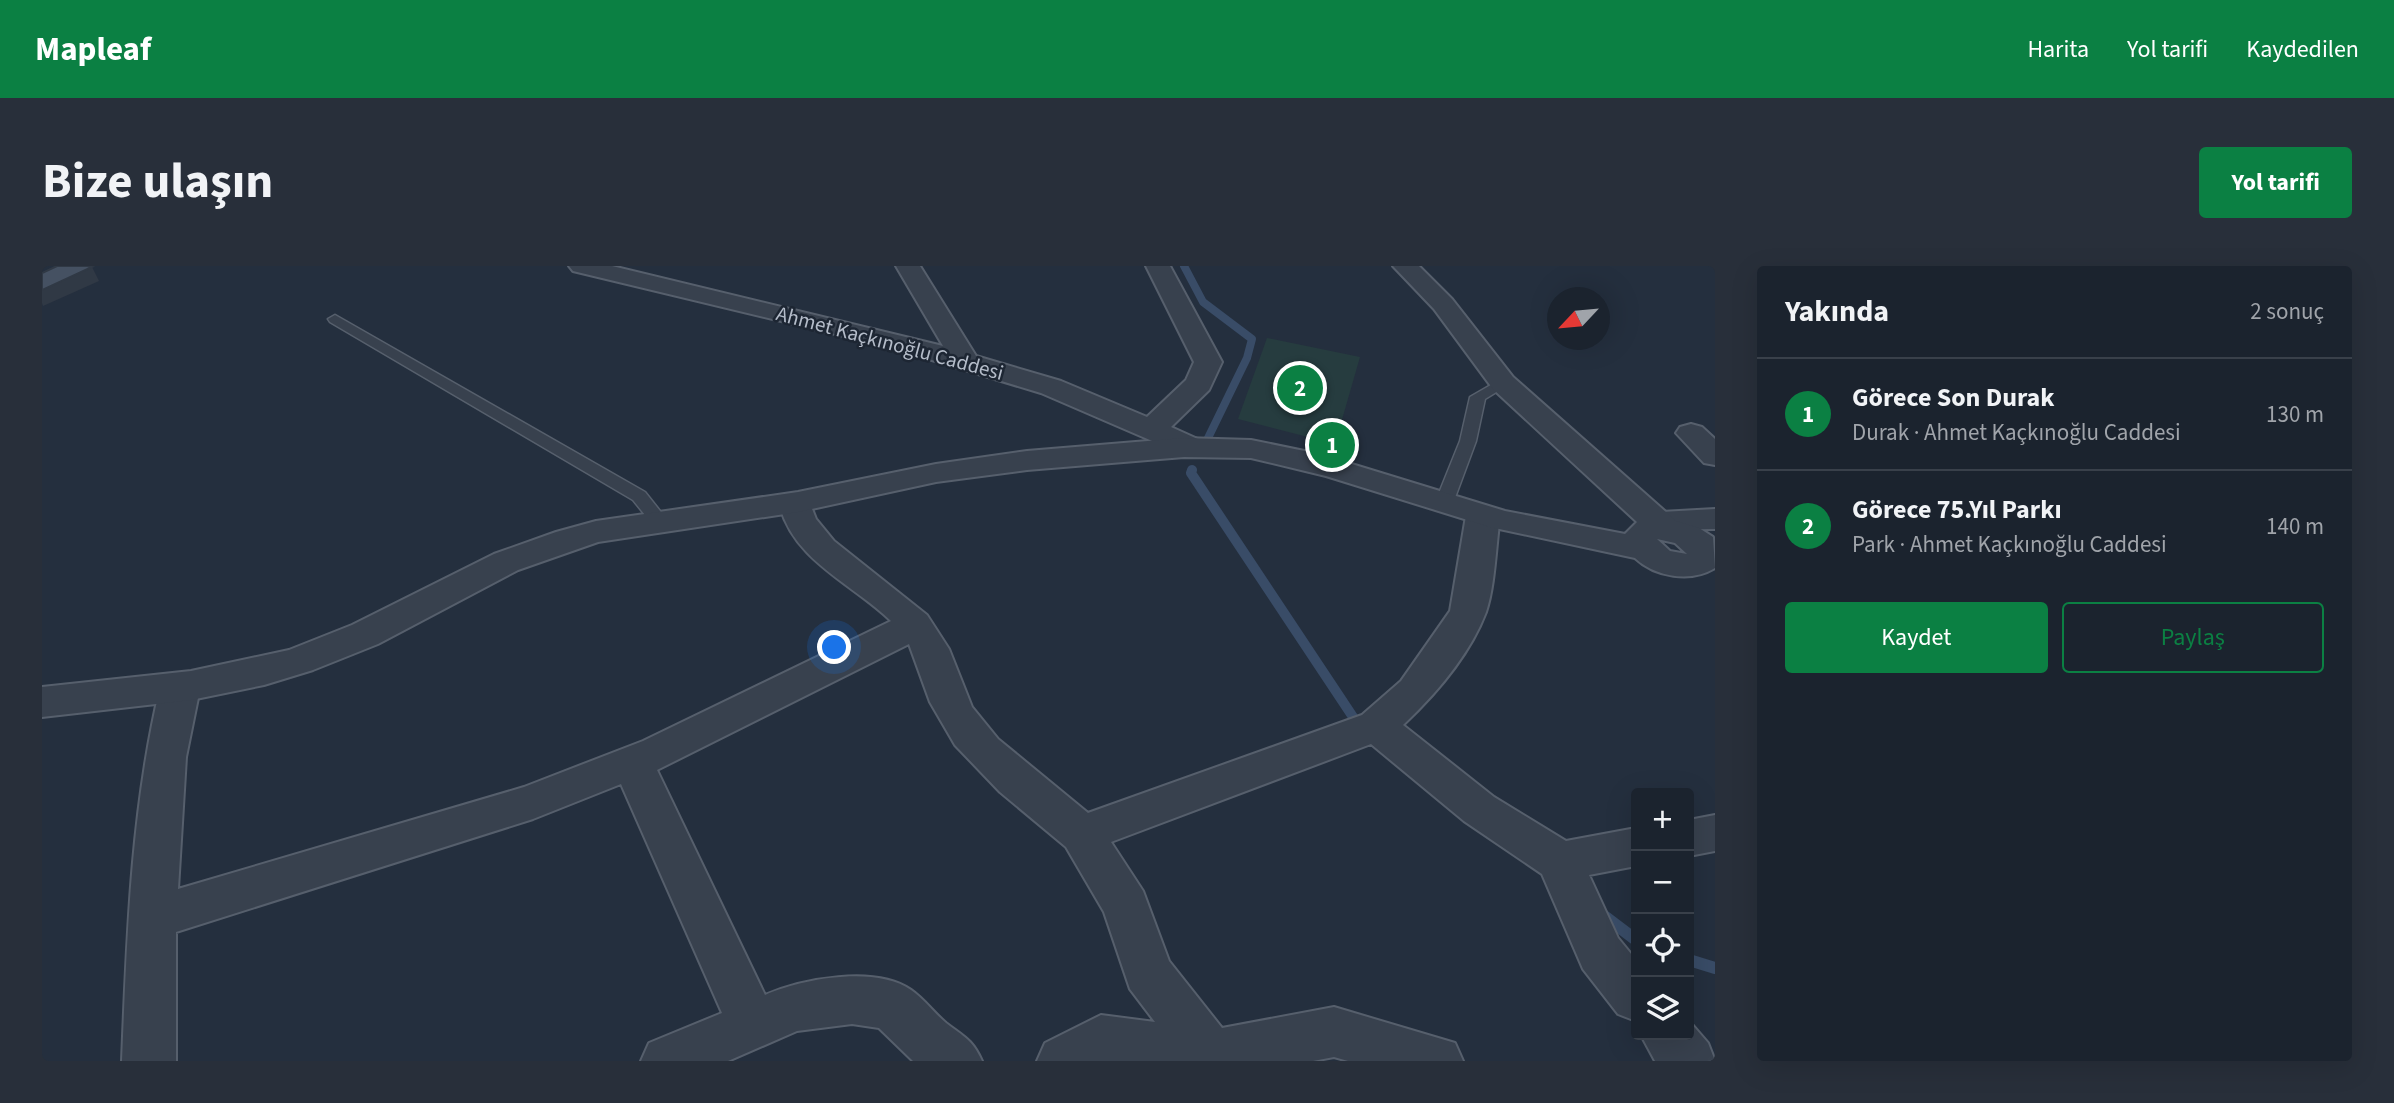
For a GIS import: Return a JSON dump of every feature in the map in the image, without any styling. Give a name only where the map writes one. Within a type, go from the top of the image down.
[{"type":"street","name":"Ahmet Kaçkınoğlu Caddesi","points":[[580,266],[897,341],[1051,387],[1191,447]]},
{"type":"street","points":[[908,266],[966,362]]},
{"type":"street","points":[[1150,431],[1199,384],[1208,362],[1158,266]]},
{"type":"street","points":[[1405,266],[1443,304],[1503,383],[1655,533],[1672,563],[1708,568]]},
{"type":"street","points":[[1691,433],[1715,456]]},
{"type":"street","points":[[42,702],[180,688],[260,672],[330,650],[384,627],[457,583],[540,547],[609,529],[795,503],[973,467],[1191,447],[1251,449],[1292,457],[1483,516],[1655,533],[1715,519]]},
{"type":"street","points":[[795,503],[795,513],[806,533],[915,625],[933,650],[946,693],[972,737],[992,760],[1082,834],[1126,906],[1147,973],[1211,1058]]},
{"type":"street","points":[[1082,834],[1376,726],[1415,691],[1454,637],[1468,611],[1483,516]]},
{"type":"street","points":[[152,918],[533,802],[632,762],[915,625]]},
{"type":"street","points":[[149,1061],[152,918],[165,757],[180,688]]},
{"type":"street","points":[[1376,726],[1569,883],[1600,953],[1631,991]]},
{"type":"street","points":[[632,762],[753,1025]]},
{"type":"street","points":[[1694,837],[1715,833]]},
{"type":"street","points":[[1569,883],[1631,850]]},
{"type":"street","points":[[668,1061],[794,1007],[852,1000],[892,1006],[927,1040],[955,1061]]},
{"type":"street","points":[[1064,1061],[1101,1040],[1211,1058],[1334,1032],[1436,1061]]},
{"type":"street","points":[[1671,1040],[1689,1061]]},
{"type":"lane","points":[[335,319],[639,495],[659,521]]},
{"type":"lane","points":[[1444,503],[1468,441],[1478,397],[1503,383]]},
{"type":"green space","points":[[1267,338],[1360,357],[1335,444],[1238,419]]},
{"type":"building","points":[[57,266],[92,267],[42,290],[42,273]]},
{"type":"waterway","points":[[1184,266],[1203,302],[1252,339],[1247,358],[1208,438]]},
{"type":"waterway","points":[[1192,470],[1191,473],[1357,723]]},
{"type":"waterway","points":[[1599,912],[1631,936]]},
{"type":"waterway","points":[[1694,962],[1715,968]]},
{"type":"place","name":"Görece 75.Yıl Parkı","points":[[1300,388]]},
{"type":"place","name":"Görece Son Durak","points":[[1332,445]]}]
